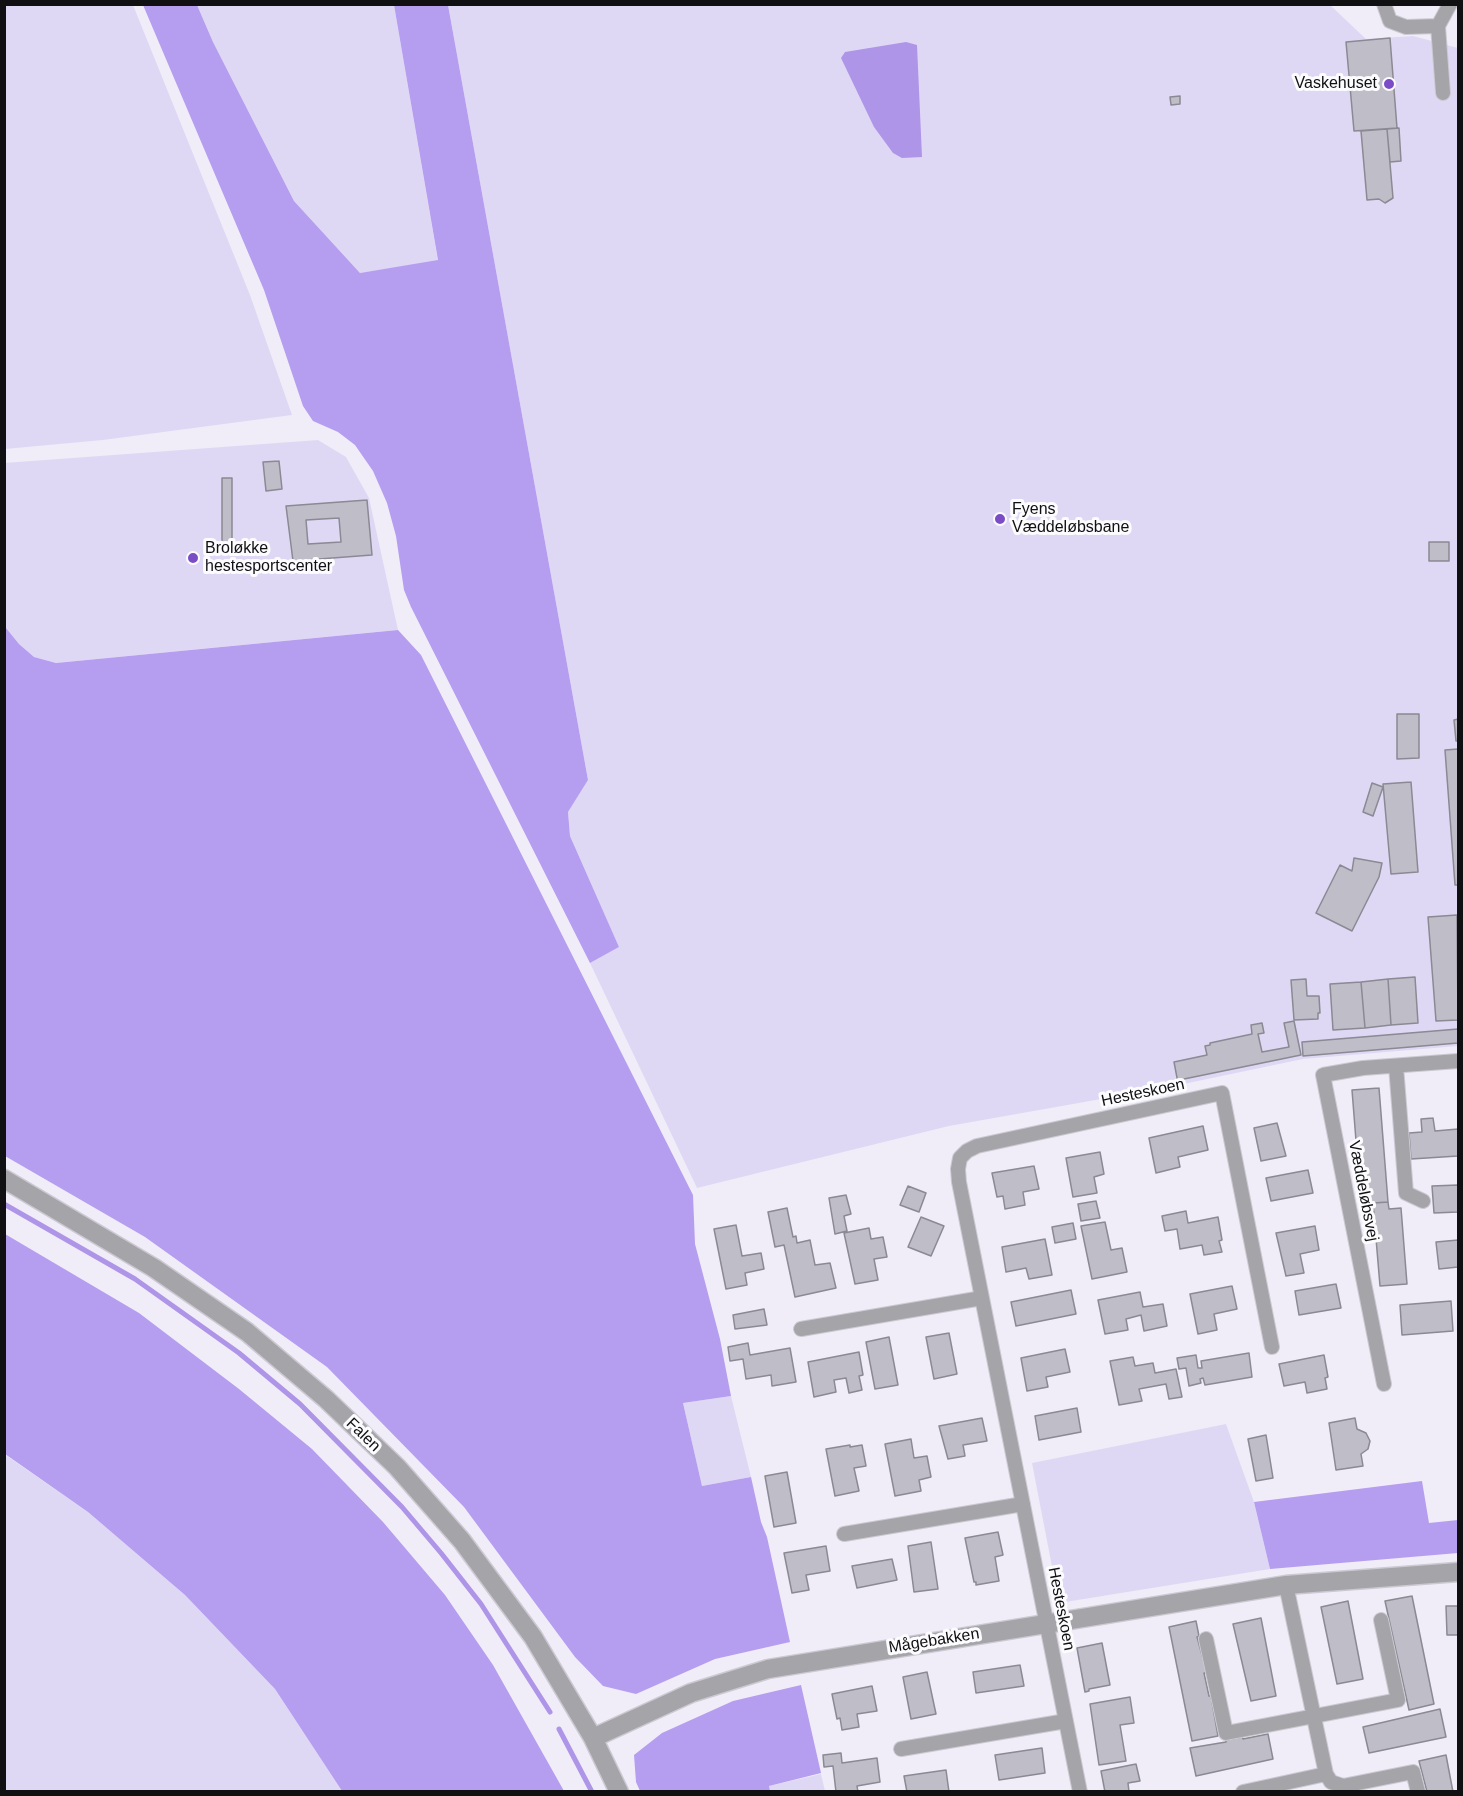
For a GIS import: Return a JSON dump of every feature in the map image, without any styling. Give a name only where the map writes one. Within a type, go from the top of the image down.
[{"type":"street","points":[[1384,4],[1390,21],[1406,27],[1438,26]]},
{"type":"street","points":[[1443,93],[1438,26],[1450,4]]},
{"type":"street","name":"Væddeløbsvej","points":[[1384,1384],[1323,1075],[1363,1068],[1458,1061]]},
{"type":"street","points":[[1396,1066],[1406,1193],[1423,1201]]},
{"type":"street","name":"Hesteskoen","points":[[1080,1791],[959,1182],[960,1158],[966,1151],[977,1146],[1222,1093],[1272,1347]]},
{"type":"street","name":"Falen","points":[[4,1179],[154,1268],[247,1332],[326,1399],[397,1467],[462,1541],[533,1637],[593,1738],[619,1791]]},
{"type":"street","points":[[801,1329],[982,1298]]},
{"type":"street","points":[[844,1534],[1023,1504]]},
{"type":"street","name":"Mågebakken","points":[[593,1738],[691,1693],[768,1669],[1286,1585],[1458,1570]]},
{"type":"street","points":[[1286,1585],[1326,1774],[1331,1782],[1343,1786],[1379,1785],[1413,1772],[1418,1791]]},
{"type":"street","points":[[1206,1639],[1226,1733],[1398,1700],[1381,1620]]},
{"type":"street","points":[[901,1749],[1066,1720]]},
{"type":"street","points":[[1243,1791],[1263,1790],[1326,1774]]},
{"type":"shaded area","name":"Fyens Væddeløbsbane","points":[[1329,4],[1366,39],[1413,36],[1458,48],[1458,1046],[1303,1059],[1169,1087],[949,1126],[697,1188],[590,963],[619,947],[570,836],[568,812],[588,780],[448,5]]},
{"type":"shaded area","points":[[4,5],[133,5],[250,295],[292,415],[103,440],[5,449]]},
{"type":"shaded area","points":[[143,5],[197,5],[213,42],[294,201],[360,273],[438,260],[394,5],[448,5],[588,780],[568,812],[570,836],[619,947],[590,963],[411,607],[404,590],[396,536],[387,503],[373,471],[355,445],[338,432],[313,421],[303,406],[264,290]]},
{"type":"shaded area","points":[[197,5],[394,5],[438,261],[360,273],[294,201],[213,42]]},
{"type":"shaded area","points":[[906,42],[917,45],[922,157],[902,158],[893,153],[874,127],[841,58],[845,52]]},
{"type":"shaded area","name":"Broløkke hestesportscenter","points":[[318,440],[346,457],[369,498],[398,630],[56,663],[34,657],[6,628],[4,463]]},
{"type":"shaded area","points":[[5,617],[6,628],[19,644],[34,657],[56,663],[398,630],[421,655],[693,1195],[695,1244],[720,1339],[731,1396],[683,1403],[702,1486],[751,1477],[790,1642],[715,1659],[636,1694],[603,1686],[575,1657],[464,1507],[327,1367],[145,1237],[5,1156]]},
{"type":"shaded area","points":[[5,1234],[139,1313],[239,1389],[312,1449],[383,1522],[445,1595],[493,1665],[564,1791],[342,1791],[275,1689],[185,1595],[88,1512],[5,1454]]},
{"type":"shaded area","points":[[731,1396],[751,1477],[702,1486],[683,1403]]},
{"type":"shaded area","points":[[1226,1424],[1254,1502],[1270,1569],[1059,1603],[1032,1463]]},
{"type":"shaded area","points":[[4,1454],[88,1512],[185,1595],[275,1689],[342,1791],[5,1791]]},
{"type":"shaded area","points":[[1422,1481],[1429,1523],[1458,1520],[1458,1553],[1270,1569],[1254,1502]]},
{"type":"shaded area","points":[[801,1685],[821,1773],[769,1786],[770,1791],[640,1791],[636,1782],[634,1755],[662,1733],[733,1701]]},
{"type":"shaded area","points":[[821,1774],[825,1791],[770,1791],[769,1786]]},
{"type":"building","points":[[1390,38],[1397,128],[1354,131],[1346,42]]},
{"type":"building","points":[[1180,96],[1180,104],[1171,105],[1170,97]]},
{"type":"building","points":[[1399,128],[1401,161],[1390,162],[1387,129]]},
{"type":"building","points":[[1387,129],[1393,198],[1385,203],[1379,199],[1367,200],[1361,131]]},
{"type":"building","points":[[279,461],[282,489],[266,491],[263,462]]},
{"type":"building","points":[[222,478],[232,478],[232,550],[222,550]]},
{"type":"building","points":[[367,500],[372,555],[293,561],[286,506]],"holes":[[[339,518],[341,542],[308,544],[306,520]]]},
{"type":"building","points":[[1429,542],[1449,542],[1449,561],[1429,561]]},
{"type":"building","points":[[1397,714],[1419,714],[1419,758],[1397,759]]},
{"type":"building","points":[[1458,719],[1458,741],[1456,741],[1454,720]]},
{"type":"building","points":[[1458,749],[1458,885],[1455,885],[1445,750]]},
{"type":"building","points":[[1411,782],[1418,872],[1391,874],[1383,784]]},
{"type":"building","points":[[1372,783],[1383,787],[1373,816],[1363,812]]},
{"type":"building","points":[[1354,858],[1382,863],[1379,877],[1352,931],[1316,913],[1340,865],[1352,871]]},
{"type":"building","points":[[1457,915],[1458,1020],[1436,1021],[1428,917]]},
{"type":"building","points":[[1415,977],[1418,1023],[1391,1025],[1388,979]]},
{"type":"building","points":[[1306,979],[1307,996],[1319,996],[1320,1013],[1318,1013],[1318,1019],[1294,1020],[1291,980]]},
{"type":"building","points":[[1388,979],[1391,1025],[1365,1028],[1361,982]]},
{"type":"building","points":[[1361,982],[1365,1028],[1333,1030],[1330,984]]},
{"type":"building","points":[[1294,1021],[1301,1055],[1184,1079],[1184,1082],[1178,1083],[1174,1062],[1207,1055],[1205,1046],[1210,1043],[1252,1034],[1251,1025],[1262,1023],[1264,1033],[1258,1034],[1262,1052],[1289,1047],[1284,1023]]},
{"type":"building","points":[[1458,1029],[1458,1043],[1303,1056],[1302,1042]]},
{"type":"building","points":[[1379,1088],[1388,1202],[1361,1204],[1352,1090]]},
{"type":"building","points":[[1433,1118],[1435,1131],[1458,1129],[1458,1156],[1411,1159],[1409,1133],[1422,1132],[1421,1119]]},
{"type":"building","points":[[1277,1123],[1286,1156],[1261,1161],[1254,1128]]},
{"type":"building","points":[[1203,1126],[1208,1150],[1178,1157],[1180,1167],[1156,1173],[1149,1138]]},
{"type":"building","points":[[1100,1152],[1104,1174],[1094,1177],[1097,1193],[1073,1197],[1066,1158]]},
{"type":"building","points":[[1034,1166],[1039,1189],[1023,1192],[1025,1205],[1005,1209],[1003,1196],[997,1197],[992,1173]]},
{"type":"building","points":[[1308,1170],[1313,1193],[1271,1201],[1266,1178]]},
{"type":"building","points":[[1458,1185],[1458,1212],[1434,1213],[1432,1186]]},
{"type":"building","points":[[908,1186],[926,1193],[919,1212],[900,1205]]},
{"type":"building","points":[[846,1195],[851,1214],[844,1216],[847,1231],[835,1234],[829,1198]]},
{"type":"building","points":[[1096,1201],[1100,1218],[1081,1221],[1078,1204]]},
{"type":"building","points":[[1388,1202],[1389,1209],[1401,1208],[1407,1284],[1380,1286],[1373,1203]]},
{"type":"building","points":[[787,1208],[793,1237],[796,1236],[797,1243],[810,1240],[815,1265],[830,1263],[836,1288],[795,1297],[784,1245],[775,1247],[768,1212]]},
{"type":"building","points":[[1186,1211],[1188,1223],[1218,1217],[1222,1252],[1204,1255],[1202,1245],[1180,1249],[1177,1229],[1165,1231],[1162,1216]]},
{"type":"building","points":[[921,1217],[944,1226],[931,1256],[908,1247]]},
{"type":"building","points":[[1105,1222],[1111,1250],[1122,1248],[1127,1272],[1092,1279],[1081,1226]]},
{"type":"building","points":[[1073,1223],[1076,1239],[1055,1243],[1052,1227]]},
{"type":"building","points":[[736,1225],[742,1256],[761,1253],[764,1269],[745,1273],[747,1285],[726,1289],[714,1229]]},
{"type":"building","points":[[1315,1226],[1319,1250],[1300,1254],[1304,1273],[1286,1276],[1276,1233]]},
{"type":"building","points":[[869,1228],[871,1239],[883,1237],[887,1257],[874,1259],[878,1280],[855,1284],[844,1233]]},
{"type":"building","points":[[1045,1239],[1052,1275],[1029,1279],[1026,1268],[1006,1272],[1002,1247]]},
{"type":"building","points":[[1458,1240],[1458,1267],[1439,1269],[1436,1242]]},
{"type":"building","points":[[1336,1284],[1341,1308],[1299,1315],[1295,1291]]},
{"type":"building","points":[[1232,1286],[1237,1309],[1214,1314],[1217,1330],[1198,1334],[1190,1294]]},
{"type":"building","points":[[1071,1290],[1076,1314],[1016,1326],[1011,1302]]},
{"type":"building","points":[[1140,1292],[1143,1307],[1163,1304],[1167,1326],[1144,1331],[1141,1315],[1126,1319],[1128,1330],[1105,1334],[1098,1300]]},
{"type":"building","points":[[1451,1301],[1453,1331],[1402,1335],[1400,1305]]},
{"type":"building","points":[[764,1309],[767,1325],[735,1329],[733,1315]]},
{"type":"building","points":[[949,1333],[957,1374],[934,1379],[926,1337]]},
{"type":"building","points":[[889,1337],[898,1385],[875,1389],[866,1342]]},
{"type":"building","points":[[748,1343],[750,1355],[790,1348],[796,1382],[772,1386],[771,1375],[746,1379],[743,1359],[730,1361],[728,1347]]},
{"type":"building","points":[[1065,1349],[1070,1372],[1046,1377],[1048,1387],[1027,1391],[1021,1358]]},
{"type":"building","points":[[859,1352],[863,1375],[859,1376],[862,1390],[849,1393],[846,1378],[834,1380],[836,1392],[814,1397],[808,1362]]},
{"type":"building","points":[[1249,1353],[1252,1377],[1205,1385],[1203,1378],[1200,1379],[1201,1383],[1189,1386],[1186,1368],[1179,1369],[1177,1358],[1196,1355],[1198,1368],[1202,1368],[1201,1361]]},
{"type":"building","points":[[1324,1355],[1328,1377],[1325,1378],[1327,1389],[1307,1393],[1305,1382],[1284,1386],[1279,1364]]},
{"type":"building","points":[[1133,1357],[1135,1366],[1153,1363],[1155,1373],[1176,1369],[1182,1397],[1169,1399],[1166,1384],[1139,1389],[1142,1401],[1119,1405],[1110,1361]]},
{"type":"building","points":[[1077,1408],[1081,1432],[1039,1440],[1035,1416]]},
{"type":"building","points":[[982,1418],[987,1441],[963,1445],[965,1456],[948,1459],[939,1426]]},
{"type":"building","points":[[1355,1418],[1357,1429],[1366,1433],[1370,1441],[1368,1449],[1361,1454],[1363,1466],[1336,1470],[1329,1423]]},
{"type":"building","points":[[1266,1435],[1273,1478],[1256,1481],[1248,1439]]},
{"type":"building","points":[[911,1439],[914,1458],[927,1456],[931,1477],[919,1480],[921,1491],[895,1496],[885,1444]]},
{"type":"building","points":[[850,1445],[850,1447],[862,1445],[866,1466],[854,1468],[859,1491],[835,1496],[826,1449]]},
{"type":"building","points":[[787,1472],[796,1523],[774,1527],[765,1476]]},
{"type":"building","points":[[998,1532],[1003,1555],[995,1557],[999,1581],[976,1585],[965,1538]]},
{"type":"building","points":[[931,1542],[938,1589],[914,1592],[908,1546]]},
{"type":"building","points":[[826,1546],[830,1571],[806,1575],[809,1590],[792,1593],[784,1553]]},
{"type":"building","points":[[892,1559],[897,1580],[857,1588],[852,1566]]},
{"type":"building","points":[[1412,1596],[1434,1704],[1409,1710],[1385,1601]]},
{"type":"building","points":[[1348,1601],[1363,1679],[1337,1684],[1321,1607]]},
{"type":"building","points":[[1446,1606],[1458,1606],[1458,1635],[1447,1635]]},
{"type":"building","points":[[1261,1618],[1276,1696],[1251,1701],[1233,1624]]},
{"type":"building","points":[[1196,1621],[1199,1636],[1197,1637],[1207,1673],[1204,1673],[1209,1696],[1211,1696],[1218,1736],[1192,1741],[1169,1627]]},
{"type":"building","points":[[1102,1643],[1110,1685],[1089,1689],[1085,1692],[1077,1648]]},
{"type":"building","points":[[1020,1665],[1024,1686],[976,1693],[973,1672]]},
{"type":"building","points":[[927,1672],[936,1714],[911,1719],[903,1677]]},
{"type":"building","points":[[872,1686],[877,1711],[857,1714],[859,1727],[842,1730],[840,1718],[837,1719],[832,1694]]},
{"type":"building","points":[[1130,1697],[1134,1723],[1120,1725],[1126,1761],[1099,1765],[1090,1704]]},
{"type":"building","points":[[1440,1709],[1446,1737],[1369,1753],[1363,1727]]},
{"type":"building","points":[[1268,1734],[1273,1759],[1196,1776],[1190,1748]]},
{"type":"building","points":[[1042,1748],[1045,1773],[999,1780],[995,1755]]},
{"type":"building","points":[[841,1753],[842,1763],[877,1758],[880,1782],[857,1786],[858,1792],[836,1792],[833,1766],[824,1767],[823,1755]]},
{"type":"building","points":[[1446,1755],[1453,1792],[1427,1792],[1419,1761]]},
{"type":"building","points":[[1136,1764],[1140,1781],[1128,1783],[1129,1792],[1105,1792],[1101,1771]]},
{"type":"building","points":[[946,1770],[949,1792],[907,1792],[904,1776]]},
{"type":"waterway","points":[[4,1204],[135,1279],[239,1353],[300,1404],[402,1507],[441,1553],[481,1604],[550,1712]]},
{"type":"waterway","points":[[559,1729],[592,1792]]},
{"type":"place","name":"Vaskehuset","points":[[1389,84]]},
{"type":"place","name":"Fyens Væddeløbsbane","points":[[1000,519]]},
{"type":"place","name":"Broløkke hestesportscenter","points":[[193,558]]}]
